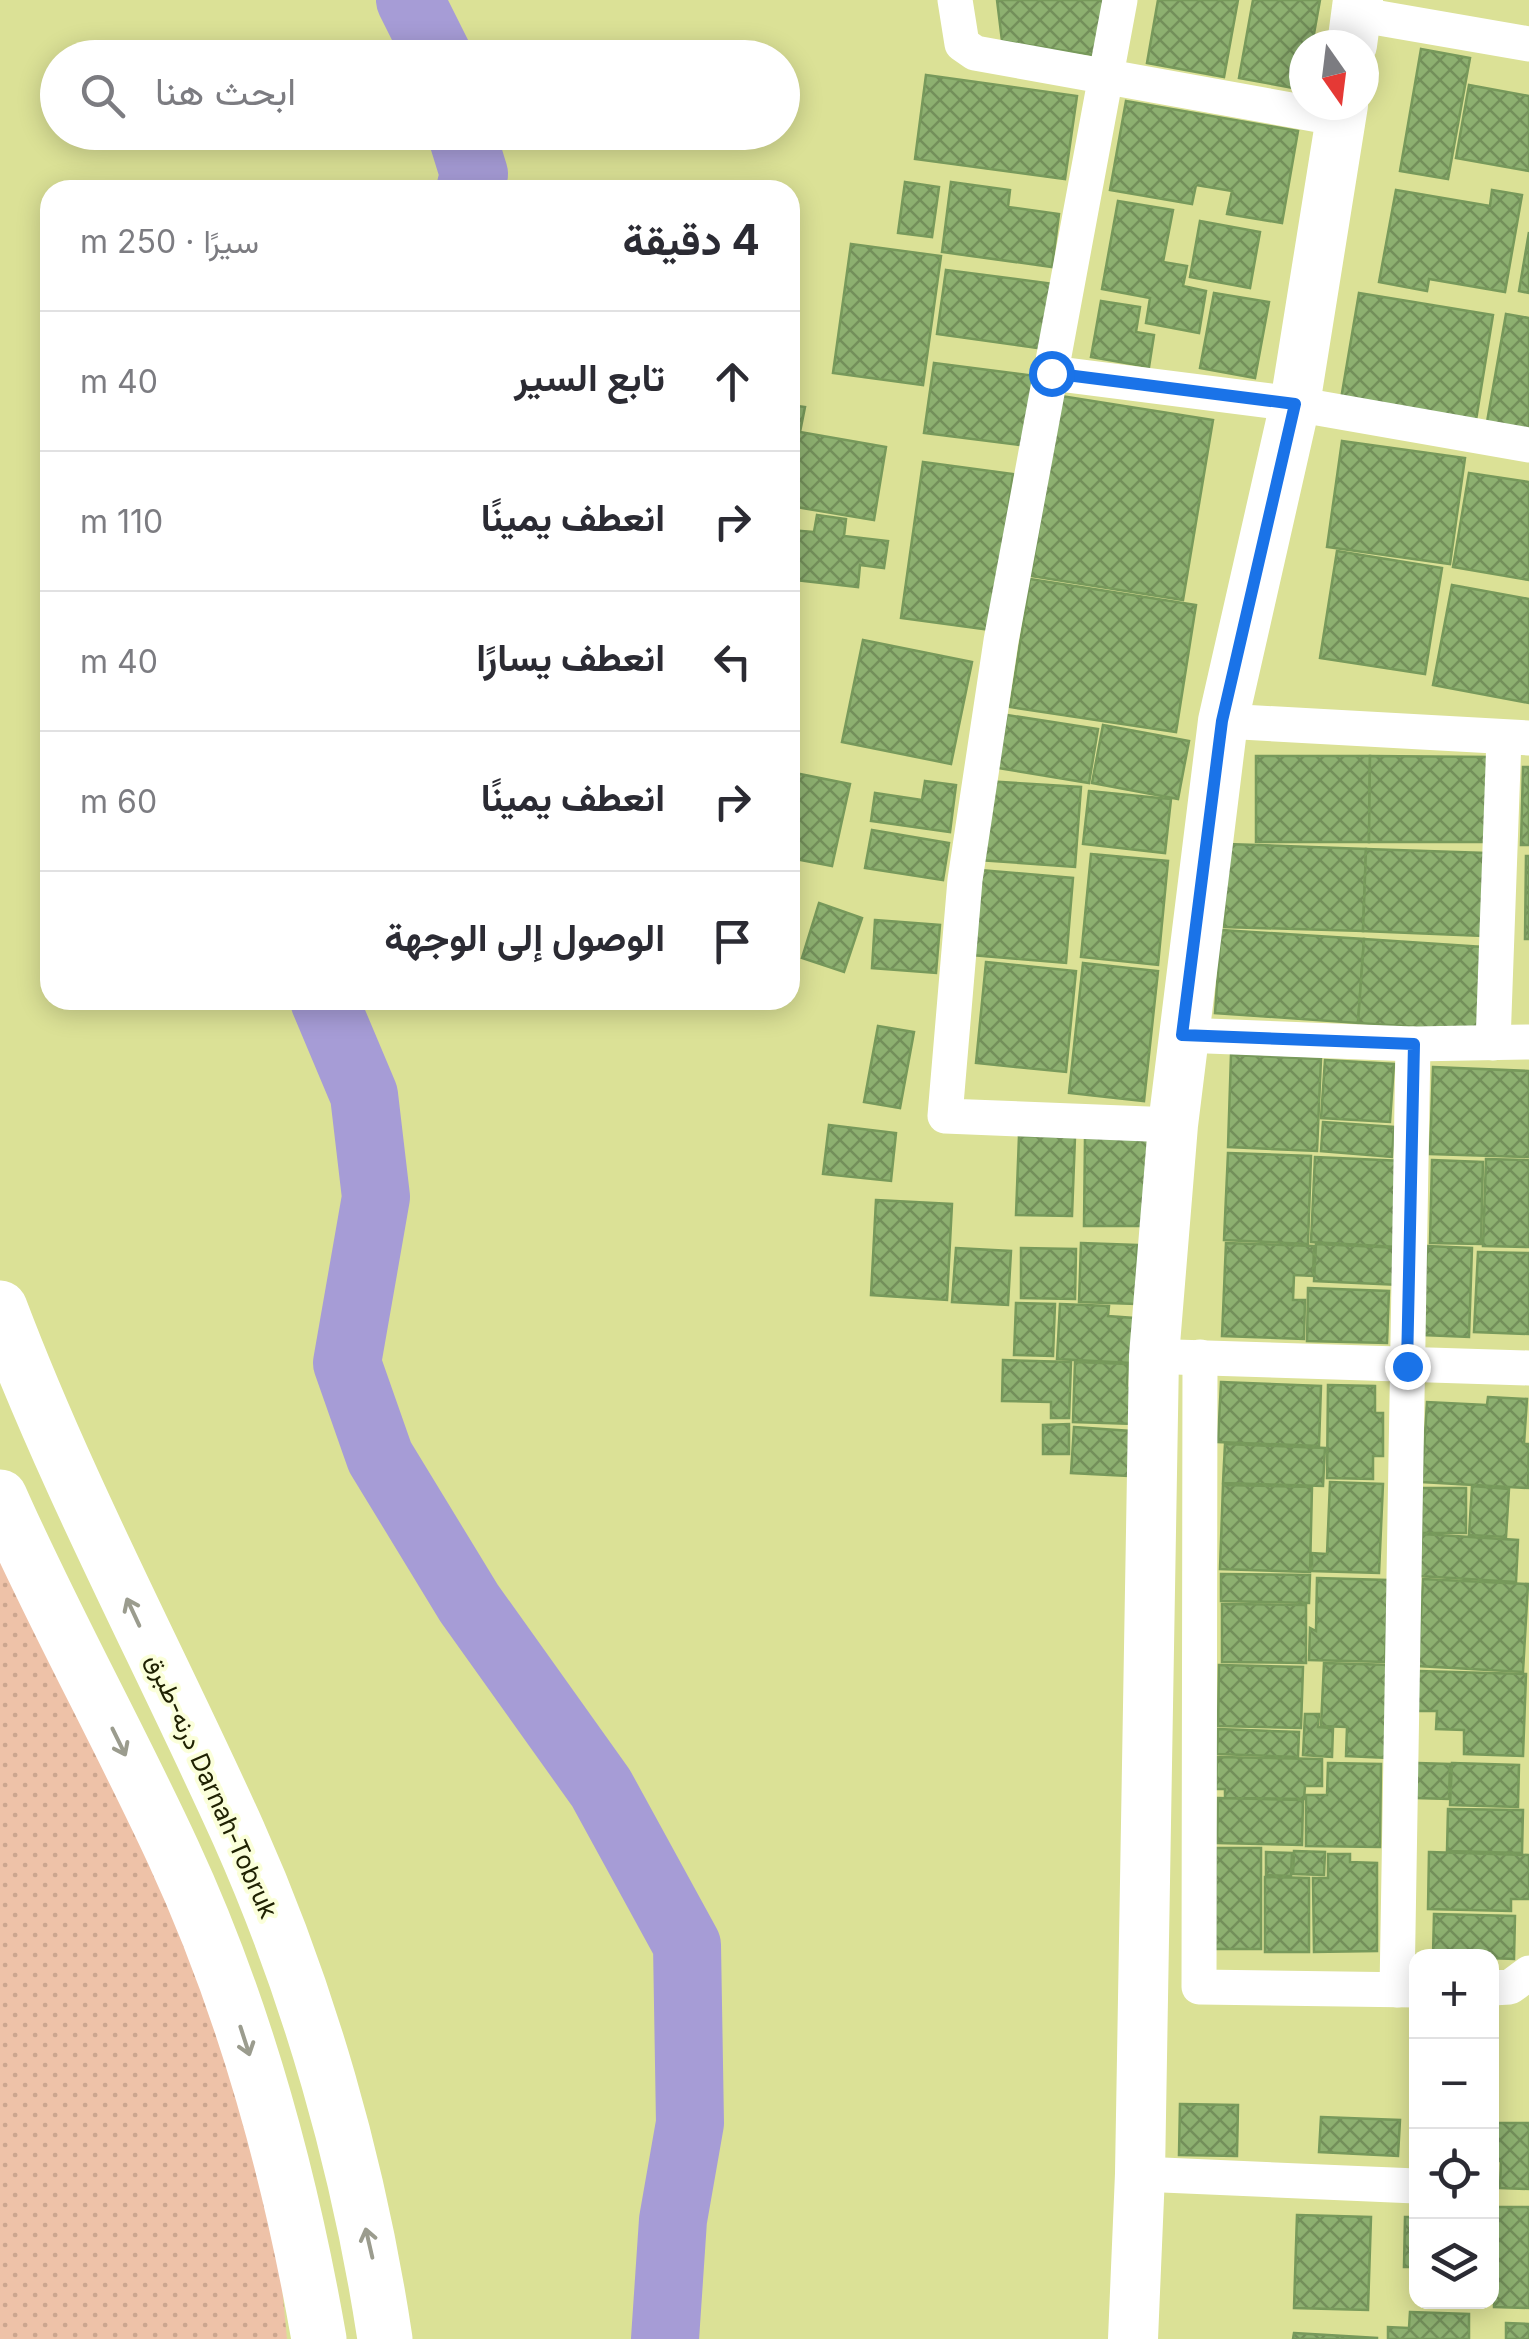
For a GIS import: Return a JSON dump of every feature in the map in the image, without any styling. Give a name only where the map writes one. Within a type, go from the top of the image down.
[{"type":"highway","name":"درنه-طبرق Darnah-Tobruk","points":[[0,1308],[48,1429],[239,1834],[286,1955],[354,2178],[385,2339]]},
{"type":"highway","points":[[0,1497],[174,1854],[224,1974],[269,2117],[306,2266],[319,2339]]},
{"type":"street","points":[[955,0],[959,34],[967,50],[1106,77],[1289,104]]},
{"type":"street","points":[[1120,0],[1001,641],[966,880],[945,1116],[1173,1126]]},
{"type":"street","points":[[1355,20],[1529,44]]},
{"type":"street","points":[[1341,120],[1295,404],[1222,721],[1173,1126],[1199,1987],[1407,1990],[1407,1366],[1414,1044]]},
{"type":"street","points":[[1051,373],[1295,404],[1529,445]]},
{"type":"street","points":[[1222,721],[1517,738],[1493,1043]]},
{"type":"street","points":[[1182,1035],[1414,1044],[1529,1042]]},
{"type":"street","points":[[1177,1357],[1529,1368]]},
{"type":"street","points":[[1133,2339],[1177,1357]]},
{"type":"street","points":[[1499,1988],[1510,1987],[1529,1973]]},
{"type":"street","points":[[1140,2174],[1409,2186]]},
{"type":"shaded area","points":[[0,1529],[191,1942],[276,2225],[287,2339],[0,2339]]},
{"type":"building","points":[[997,0],[1106,0],[1099,56],[1002,41]]},
{"type":"building","points":[[1158,0],[1238,0],[1224,77],[1147,63]]},
{"type":"building","points":[[1253,0],[1320,0],[1315,30],[1289,30],[1289,87],[1239,78]]},
{"type":"building","points":[[1421,49],[1470,58],[1448,179],[1400,171]]},
{"type":"building","points":[[926,75],[1077,96],[1065,179],[915,159]]},
{"type":"building","points":[[1469,85],[1529,96],[1529,171],[1456,158]]},
{"type":"building","points":[[1126,101],[1298,131],[1282,223],[1227,214],[1232,191],[1196,185],[1192,204],[1110,190]]},
{"type":"building","points":[[905,182],[939,187],[932,237],[898,233]]},
{"type":"building","points":[[951,182],[1010,190],[1008,207],[1059,214],[1052,267],[942,252]]},
{"type":"building","points":[[1396,190],[1490,206],[1492,190],[1522,195],[1505,292],[1429,279],[1427,291],[1379,282]]},
{"type":"building","points":[[1118,201],[1173,210],[1163,262],[1187,266],[1183,286],[1206,291],[1199,333],[1146,323],[1150,298],[1102,289]]},
{"type":"building","points":[[1200,221],[1260,232],[1250,288],[1190,277]]},
{"type":"building","points":[[1529,232],[1529,293],[1519,291]]},
{"type":"building","points":[[851,244],[941,256],[923,385],[833,373]]},
{"type":"building","points":[[946,270],[1054,284],[1045,349],[937,334]]},
{"type":"building","points":[[1214,293],[1269,302],[1255,378],[1200,368]]},
{"type":"building","points":[[1359,293],[1493,315],[1476,420],[1341,399]]},
{"type":"building","points":[[1101,301],[1140,307],[1136,332],[1154,335],[1149,367],[1091,357]]},
{"type":"building","points":[[1506,314],[1529,318],[1529,429],[1487,422]]},
{"type":"building","points":[[934,363],[1036,376],[1027,446],[924,433]]},
{"type":"building","points":[[1061,396],[1213,420],[1183,600],[1031,576]]},
{"type":"building","points":[[800,406],[805,407],[800,432]]},
{"type":"building","points":[[800,432],[886,447],[874,520],[800,508]]},
{"type":"building","points":[[1342,441],[1465,458],[1450,564],[1327,547]]},
{"type":"building","points":[[923,462],[1013,474],[991,630],[901,618]]},
{"type":"building","points":[[1469,473],[1529,482],[1529,580],[1453,567]]},
{"type":"building","points":[[817,515],[846,519],[844,536],[888,541],[884,568],[860,565],[858,587],[800,581],[800,531],[814,532]]},
{"type":"building","points":[[1337,551],[1442,568],[1425,674],[1320,658]]},
{"type":"building","points":[[1030,579],[1196,605],[1176,732],[1010,707]]},
{"type":"building","points":[[1452,585],[1529,599],[1529,703],[1433,685]]},
{"type":"building","points":[[863,640],[972,662],[951,764],[842,742]]},
{"type":"building","points":[[1007,715],[1098,729],[1089,783],[998,768]]},
{"type":"building","points":[[1103,725],[1189,741],[1178,799],[1092,783]]},
{"type":"building","points":[[1256,756],[1370,756],[1369,842],[1256,842]]},
{"type":"building","points":[[1370,756],[1492,757],[1491,842],[1369,842]]},
{"type":"building","points":[[1523,767],[1529,767],[1529,845],[1521,845]]},
{"type":"building","points":[[800,774],[850,784],[832,866],[800,860]]},
{"type":"building","points":[[925,781],[956,785],[950,832],[871,821],[875,793],[922,800]]},
{"type":"building","points":[[985,781],[1081,787],[1075,867],[979,860]]},
{"type":"building","points":[[1089,791],[1171,799],[1165,853],[1083,844]]},
{"type":"building","points":[[872,830],[949,843],[943,880],[865,868]]},
{"type":"building","points":[[1227,844],[1366,849],[1363,931],[1224,927]]},
{"type":"building","points":[[1366,849],[1486,853],[1483,936],[1363,931]]},
{"type":"building","points":[[1091,854],[1168,861],[1158,965],[1081,957]]},
{"type":"building","points":[[1529,856],[1529,939],[1525,939]]},
{"type":"building","points":[[980,870],[1073,878],[1066,963],[972,955]]},
{"type":"building","points":[[819,903],[862,918],[844,972],[802,958]]},
{"type":"building","points":[[875,920],[940,925],[936,973],[872,968]]},
{"type":"building","points":[[1221,930],[1364,939],[1358,1023],[1215,1013]]},
{"type":"building","points":[[1364,939],[1483,947],[1477,1031],[1358,1023]]},
{"type":"building","points":[[986,962],[1076,971],[1066,1072],[976,1063]]},
{"type":"building","points":[[1083,963],[1158,971],[1144,1101],[1069,1093]]},
{"type":"building","points":[[878,1026],[914,1032],[900,1108],[864,1102]]},
{"type":"building","points":[[1231,1055],[1321,1059],[1317,1151],[1228,1147]]},
{"type":"building","points":[[1325,1060],[1394,1064],[1390,1122],[1321,1118]]},
{"type":"building","points":[[1433,1067],[1529,1071],[1529,1157],[1430,1154]]},
{"type":"building","points":[[1323,1122],[1394,1127],[1392,1157],[1321,1151]]},
{"type":"building","points":[[829,1125],[896,1133],[891,1181],[823,1174]]},
{"type":"building","points":[[1019,1136],[1075,1137],[1072,1216],[1016,1215]]},
{"type":"building","points":[[1085,1138],[1150,1138],[1150,1226],[1084,1226]]},
{"type":"building","points":[[1228,1153],[1311,1156],[1308,1244],[1224,1240]]},
{"type":"building","points":[[1315,1157],[1403,1161],[1398,1247],[1311,1242]]},
{"type":"building","points":[[1486,1159],[1529,1160],[1529,1247],[1483,1246]]},
{"type":"building","points":[[1432,1160],[1483,1162],[1481,1244],[1430,1243]]},
{"type":"building","points":[[876,1200],[952,1204],[947,1300],[871,1295]]},
{"type":"building","points":[[1081,1243],[1137,1245],[1136,1304],[1079,1302]]},
{"type":"building","points":[[1226,1243],[1314,1246],[1313,1276],[1294,1275],[1293,1300],[1305,1300],[1304,1339],[1222,1336]]},
{"type":"building","points":[[1316,1244],[1402,1248],[1400,1285],[1314,1281]]},
{"type":"building","points":[[1427,1246],[1472,1248],[1469,1337],[1423,1335]]},
{"type":"building","points":[[956,1248],[1011,1251],[1008,1305],[952,1302]]},
{"type":"building","points":[[1021,1248],[1076,1249],[1075,1299],[1021,1298]]},
{"type":"building","points":[[1478,1252],[1529,1253],[1529,1334],[1474,1332]]},
{"type":"building","points":[[1308,1288],[1389,1291],[1387,1343],[1307,1341]]},
{"type":"building","points":[[1016,1303],[1055,1304],[1053,1356],[1014,1355]]},
{"type":"building","points":[[1060,1304],[1109,1306],[1108,1316],[1134,1318],[1131,1363],[1057,1359]]},
{"type":"building","points":[[1003,1360],[1071,1362],[1069,1418],[1051,1418],[1051,1402],[1002,1401]]},
{"type":"building","points":[[1075,1362],[1128,1364],[1127,1388],[1136,1388],[1135,1424],[1073,1422]]},
{"type":"building","points":[[1221,1382],[1321,1386],[1319,1446],[1218,1442]]},
{"type":"building","points":[[1328,1385],[1375,1386],[1375,1413],[1383,1413],[1383,1456],[1373,1456],[1373,1479],[1327,1478]]},
{"type":"building","points":[[1488,1397],[1527,1399],[1524,1444],[1529,1444],[1528,1488],[1422,1482],[1427,1402],[1487,1405]]},
{"type":"building","points":[[1069,1424],[1069,1454],[1043,1454],[1043,1425]]},
{"type":"building","points":[[1074,1427],[1131,1431],[1128,1476],[1071,1473]]},
{"type":"building","points":[[1225,1444],[1325,1448],[1323,1486],[1223,1483]]},
{"type":"building","points":[[1330,1482],[1383,1484],[1379,1573],[1312,1571],[1312,1553],[1327,1554]]},
{"type":"building","points":[[1223,1485],[1312,1487],[1310,1572],[1220,1569]]},
{"type":"building","points":[[1472,1486],[1509,1489],[1506,1537],[1469,1535]]},
{"type":"building","points":[[1422,1488],[1466,1488],[1466,1533],[1422,1533]]},
{"type":"building","points":[[1422,1534],[1518,1540],[1516,1582],[1419,1576]]},
{"type":"building","points":[[1221,1574],[1310,1575],[1309,1603],[1221,1601]]},
{"type":"building","points":[[1317,1578],[1388,1580],[1385,1662],[1309,1660],[1310,1628],[1316,1631]]},
{"type":"building","points":[[1423,1579],[1528,1584],[1523,1672],[1418,1666]]},
{"type":"building","points":[[1222,1604],[1306,1605],[1306,1663],[1222,1662]]},
{"type":"building","points":[[1324,1663],[1392,1665],[1388,1758],[1346,1756],[1347,1727],[1321,1726]]},
{"type":"building","points":[[1219,1665],[1303,1667],[1301,1728],[1218,1726]]},
{"type":"building","points":[[1418,1671],[1526,1674],[1523,1756],[1464,1754],[1464,1730],[1436,1729],[1437,1711],[1416,1711]]},
{"type":"building","points":[[1305,1714],[1319,1714],[1318,1727],[1333,1728],[1332,1757],[1303,1755]]},
{"type":"building","points":[[1218,1729],[1299,1732],[1298,1757],[1217,1754]]},
{"type":"building","points":[[1217,1757],[1322,1759],[1322,1786],[1305,1786],[1304,1799],[1225,1798],[1225,1789],[1216,1789]]},
{"type":"building","points":[[1328,1763],[1381,1764],[1380,1847],[1306,1846],[1306,1795],[1327,1795]]},
{"type":"building","points":[[1417,1763],[1450,1764],[1449,1799],[1416,1798]]},
{"type":"building","points":[[1452,1763],[1519,1765],[1518,1807],[1450,1805]]},
{"type":"building","points":[[1218,1798],[1303,1800],[1302,1845],[1217,1843]]},
{"type":"building","points":[[1448,1809],[1523,1810],[1522,1853],[1447,1851]]},
{"type":"building","points":[[1216,1848],[1261,1848],[1261,1949],[1215,1949]]},
{"type":"building","points":[[1294,1851],[1325,1852],[1324,1875],[1293,1874]]},
{"type":"building","points":[[1266,1852],[1292,1853],[1291,1876],[1266,1875]]},
{"type":"building","points":[[1429,1852],[1529,1855],[1529,1899],[1511,1899],[1511,1911],[1428,1909]]},
{"type":"building","points":[[1328,1854],[1350,1854],[1350,1862],[1377,1863],[1377,1951],[1314,1952],[1313,1878],[1328,1878]]},
{"type":"building","points":[[1265,1877],[1309,1878],[1309,1952],[1265,1952]]},
{"type":"building","points":[[1434,1914],[1515,1916],[1514,1959],[1499,1958],[1499,1949],[1433,1949]]},
{"type":"building","points":[[1180,2104],[1238,2105],[1237,2156],[1179,2155]]},
{"type":"building","points":[[1321,2117],[1400,2120],[1398,2156],[1319,2152]]},
{"type":"building","points":[[1499,2123],[1529,2123],[1529,2189],[1500,2188]]},
{"type":"building","points":[[1499,2207],[1529,2207],[1529,2308],[1499,2307]]},
{"type":"building","points":[[1297,2215],[1371,2217],[1368,2310],[1294,2308]]},
{"type":"building","points":[[1405,2217],[1409,2217],[1409,2267],[1404,2267]]},
{"type":"building","points":[[1410,2312],[1469,2314],[1469,2339],[1388,2339],[1388,2327],[1409,2328]]},
{"type":"building","points":[[1506,2323],[1529,2324],[1529,2339],[1506,2339]]},
{"type":"building","points":[[1294,2333],[1377,2338],[1377,2339],[1293,2339]]},
{"type":"waterway","points":[[410,0],[430,40]]},
{"type":"waterway","points":[[467,150],[472,180]]},
{"type":"waterway","points":[[328,1010],[364,1095],[376,1197],[347,1363],[380,1457],[469,1603],[601,1788],[687,1945],[690,2123],[673,2220],[665,2339]]},
{"type":"route","points":[[1051,373],[1295,404],[1222,721],[1182,1035],[1414,1044],[1407,1366]]}]
